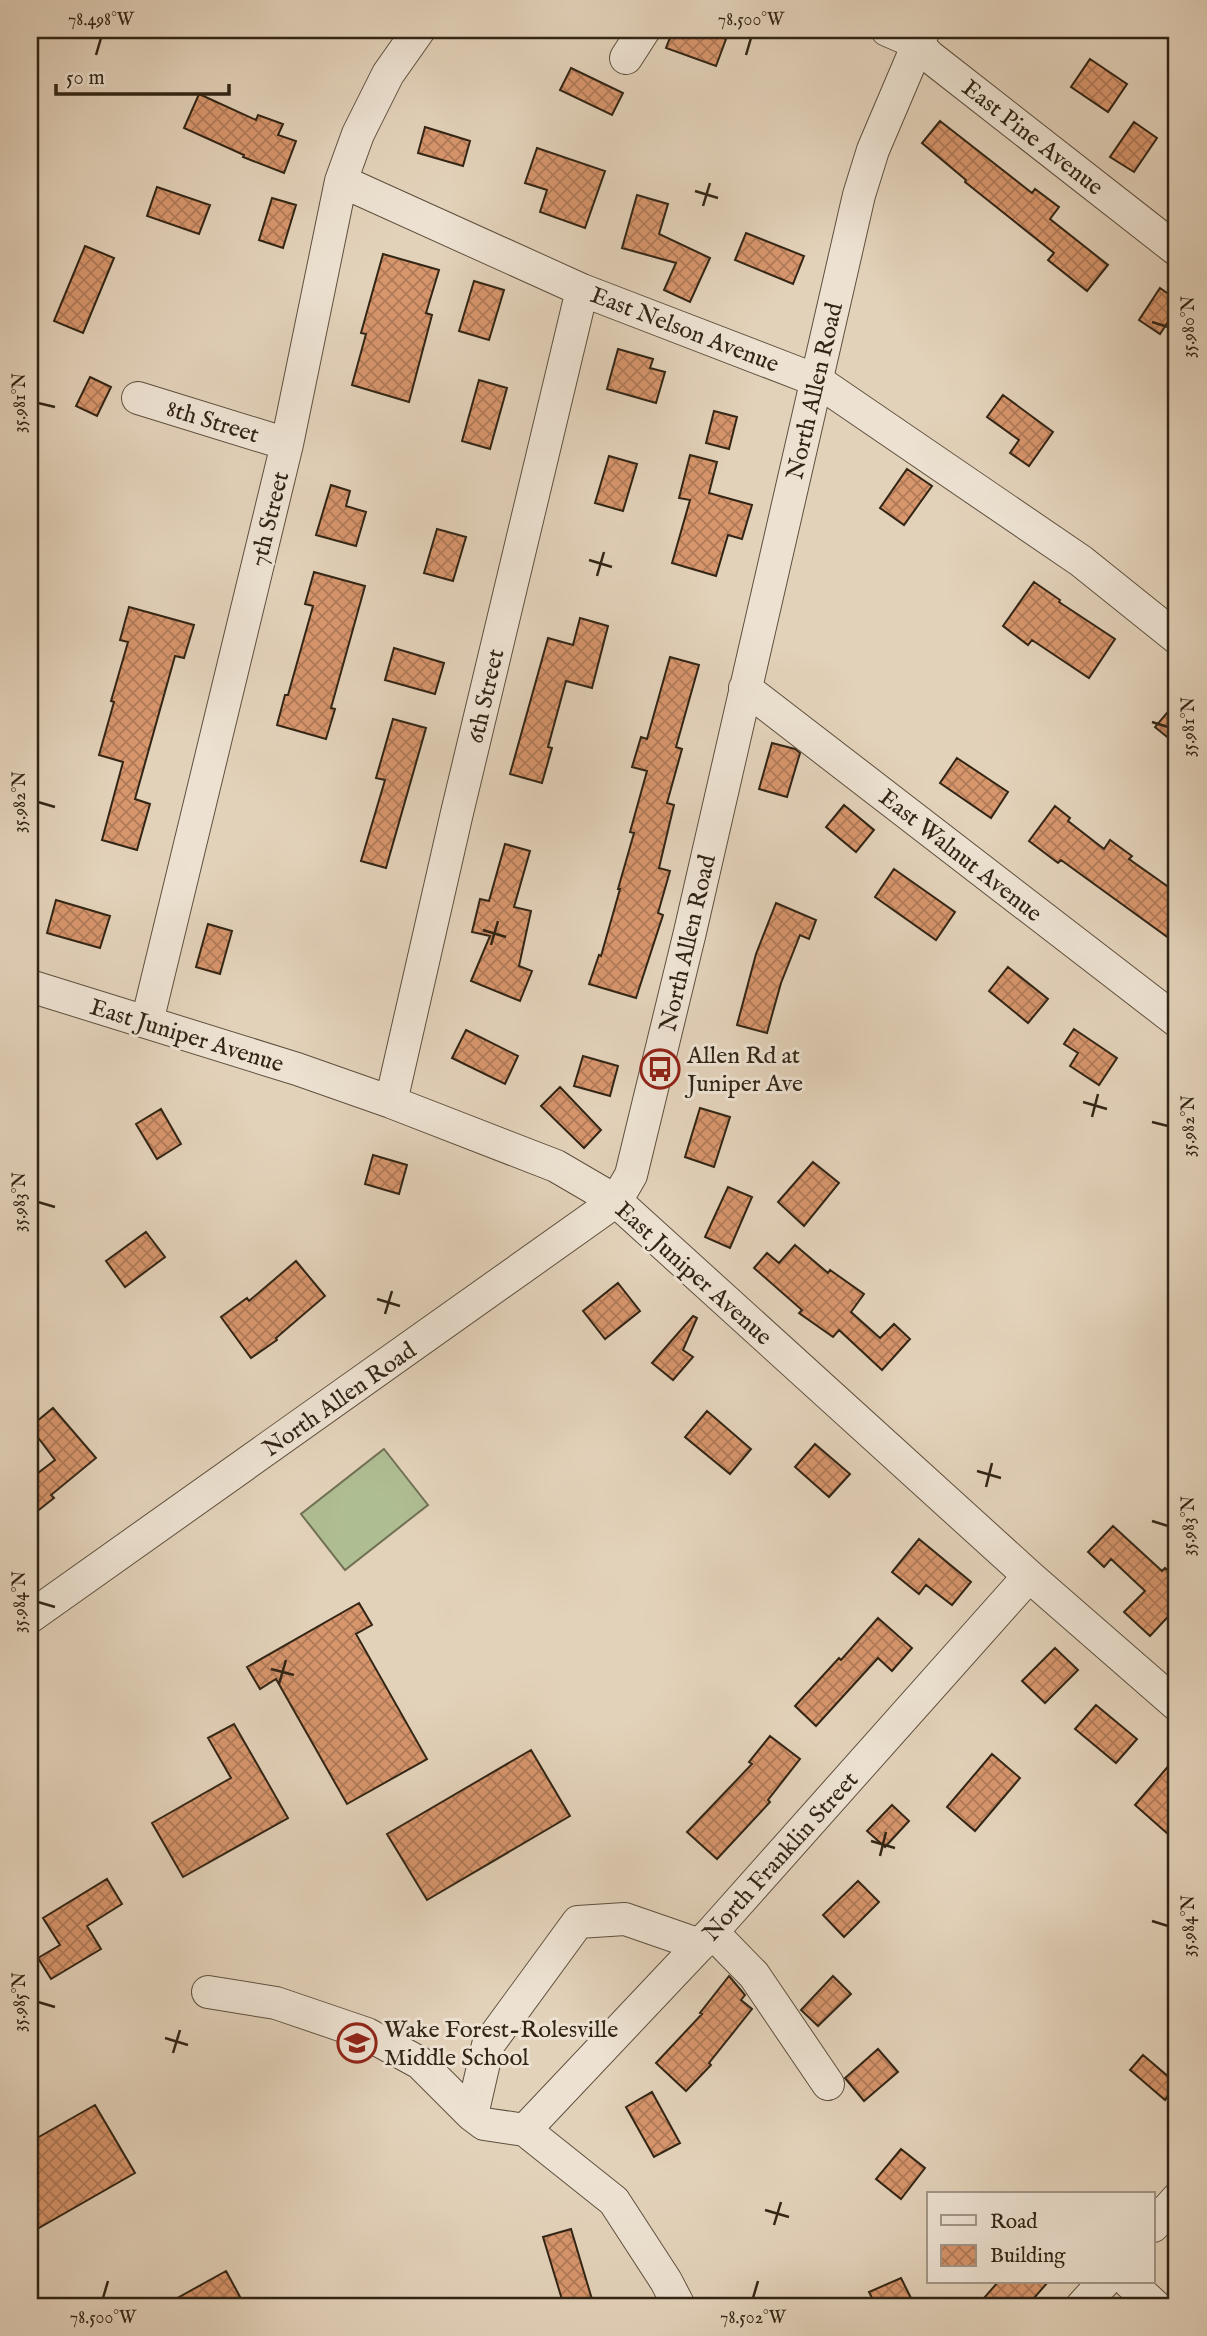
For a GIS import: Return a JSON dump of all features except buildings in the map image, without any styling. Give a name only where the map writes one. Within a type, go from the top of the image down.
[{"type":"street","name":"7th Street","points":[[147,1022],[287,444],[341,181],[358,134],[388,74],[419,30]]},
{"type":"street","points":[[626,58],[644,30]]},
{"type":"street","name":"East Pine Avenue","points":[[887,30],[920,37],[929,56],[1177,250]]},
{"type":"street","name":"North Allen Road","points":[[30,1617],[616,1201],[631,1175],[690,932],[859,195],[873,150],[920,37]]},
{"type":"street","name":"East Nelson Avenue","points":[[341,181],[582,290],[816,380],[1081,561],[1177,638]]},
{"type":"street","name":"6th Street","points":[[391,1102],[459,803],[582,290]]},
{"type":"street","name":"8th Street","points":[[138,398],[287,444]]},
{"type":"street","name":"East Walnut Avenue","points":[[745,688],[1177,1021]]},
{"type":"street","name":"East Juniper Avenue","points":[[30,986],[298,1069],[391,1102],[556,1166],[616,1201],[1028,1576],[1177,1705]]},
{"type":"street","name":"North Franklin Street","points":[[525,2130],[706,1939],[1028,1576]]},
{"type":"street","points":[[472,2115],[488,2045],[578,1922],[625,1919],[706,1939],[754,1975],[828,2084]]},
{"type":"street","points":[[208,1992],[276,2003],[367,2034],[421,2063],[484,2124],[525,2130],[614,2201],[666,2281],[679,2306]]},
{"type":"street","points":[[1154,2225],[1177,2199]]},
{"type":"street","points":[[1082,2306],[1102,2284]]},
{"type":"street","points":[[1131,2284],[1155,2306]]},
{"type":"green space","points":[[384,1449],[428,1505],[345,1570],[301,1514]]},
{"type":"place","name":"Allen Rd at Juniper Ave","points":[[660,1069]]},
{"type":"place","name":"Wake Forest-Rolesville Middle School","points":[[357,2043]]}]
